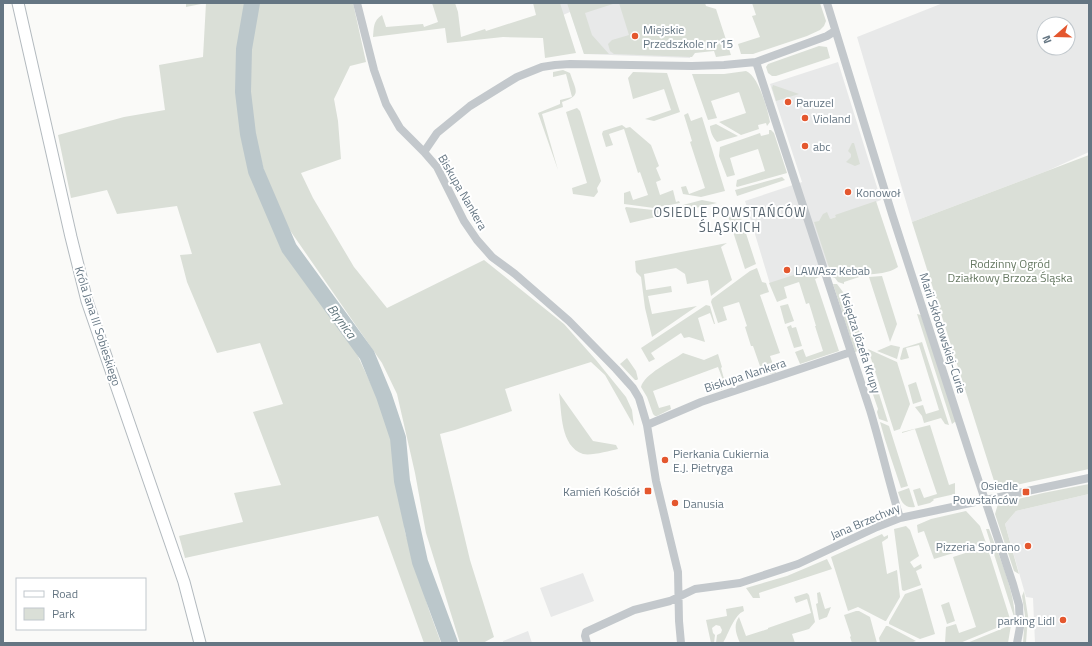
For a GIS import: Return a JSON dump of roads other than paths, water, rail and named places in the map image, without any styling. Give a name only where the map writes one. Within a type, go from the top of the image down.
[{"type":"street","name":"Króla Jana III Sobieskiego","points":[[18,3],[87,301],[184,582],[200,643]]},
{"type":"street","name":"Biskupa Nankera","points":[[357,3],[374,70],[386,104],[400,128],[437,167],[464,221],[477,240],[492,257],[515,274],[569,321],[616,369],[639,398],[647,425],[656,481],[678,572],[681,643]]},
{"type":"street","name":"Marii Skłodowskiej-Curie","points":[[827,3],[892,214],[1013,584],[1019,605],[1020,627],[1017,643]]},
{"type":"street","points":[[424,152],[437,133],[470,106],[517,77],[542,67],[570,64],[720,66],[756,62],[827,36],[835,31]]},
{"type":"street","name":"Księdza Józefa Krupy","points":[[756,62],[796,178],[851,352],[900,518]]},
{"type":"street","name":"Biskupa Nankera","points":[[647,425],[701,402],[851,352]]},
{"type":"street","name":"Jana Brzechwy","points":[[587,643],[585,636],[586,632],[634,610],[670,601],[695,589],[740,583],[798,564],[877,527],[900,518],[1089,478]]},
{"type":"waterway","name":"Brynica","points":[[252,3],[244,49],[243,92],[248,134],[256,171],[289,248],[367,355],[384,396],[398,438],[402,481],[420,562],[450,643]]},
{"type":"place","name":"Miejskie Przedszkole nr 15","points":[[635,36]]},
{"type":"place","name":"Paruzel","points":[[788,102]]},
{"type":"place","name":"Violand","points":[[805,118]]},
{"type":"place","name":"abc","points":[[805,146]]},
{"type":"place","name":"Konowoł","points":[[848,192]]},
{"type":"place","name":"LAWAsz Kebab","points":[[787,270]]},
{"type":"place","name":"Pierkania Cukiernia E.J. Pietryga","points":[[665,460]]},
{"type":"place","name":"Kamień Kościół","points":[[648,491]]},
{"type":"place","name":"Osiedle Powstańców","points":[[1026,492]]},
{"type":"place","name":"Danusia","points":[[675,503]]},
{"type":"place","name":"Pizzeria Soprano","points":[[1028,546]]},
{"type":"place","name":"parking Lidl","points":[[1063,620]]},
{"type":"district","name":"OSIEDLE POWSTAŃCÓW ŚLĄSKICH","points":[[730,220]]},
{"type":"park label","name":"Rodzinny Ogród Działkowy Brzoza Śląska","points":[[1010,270]]}]
